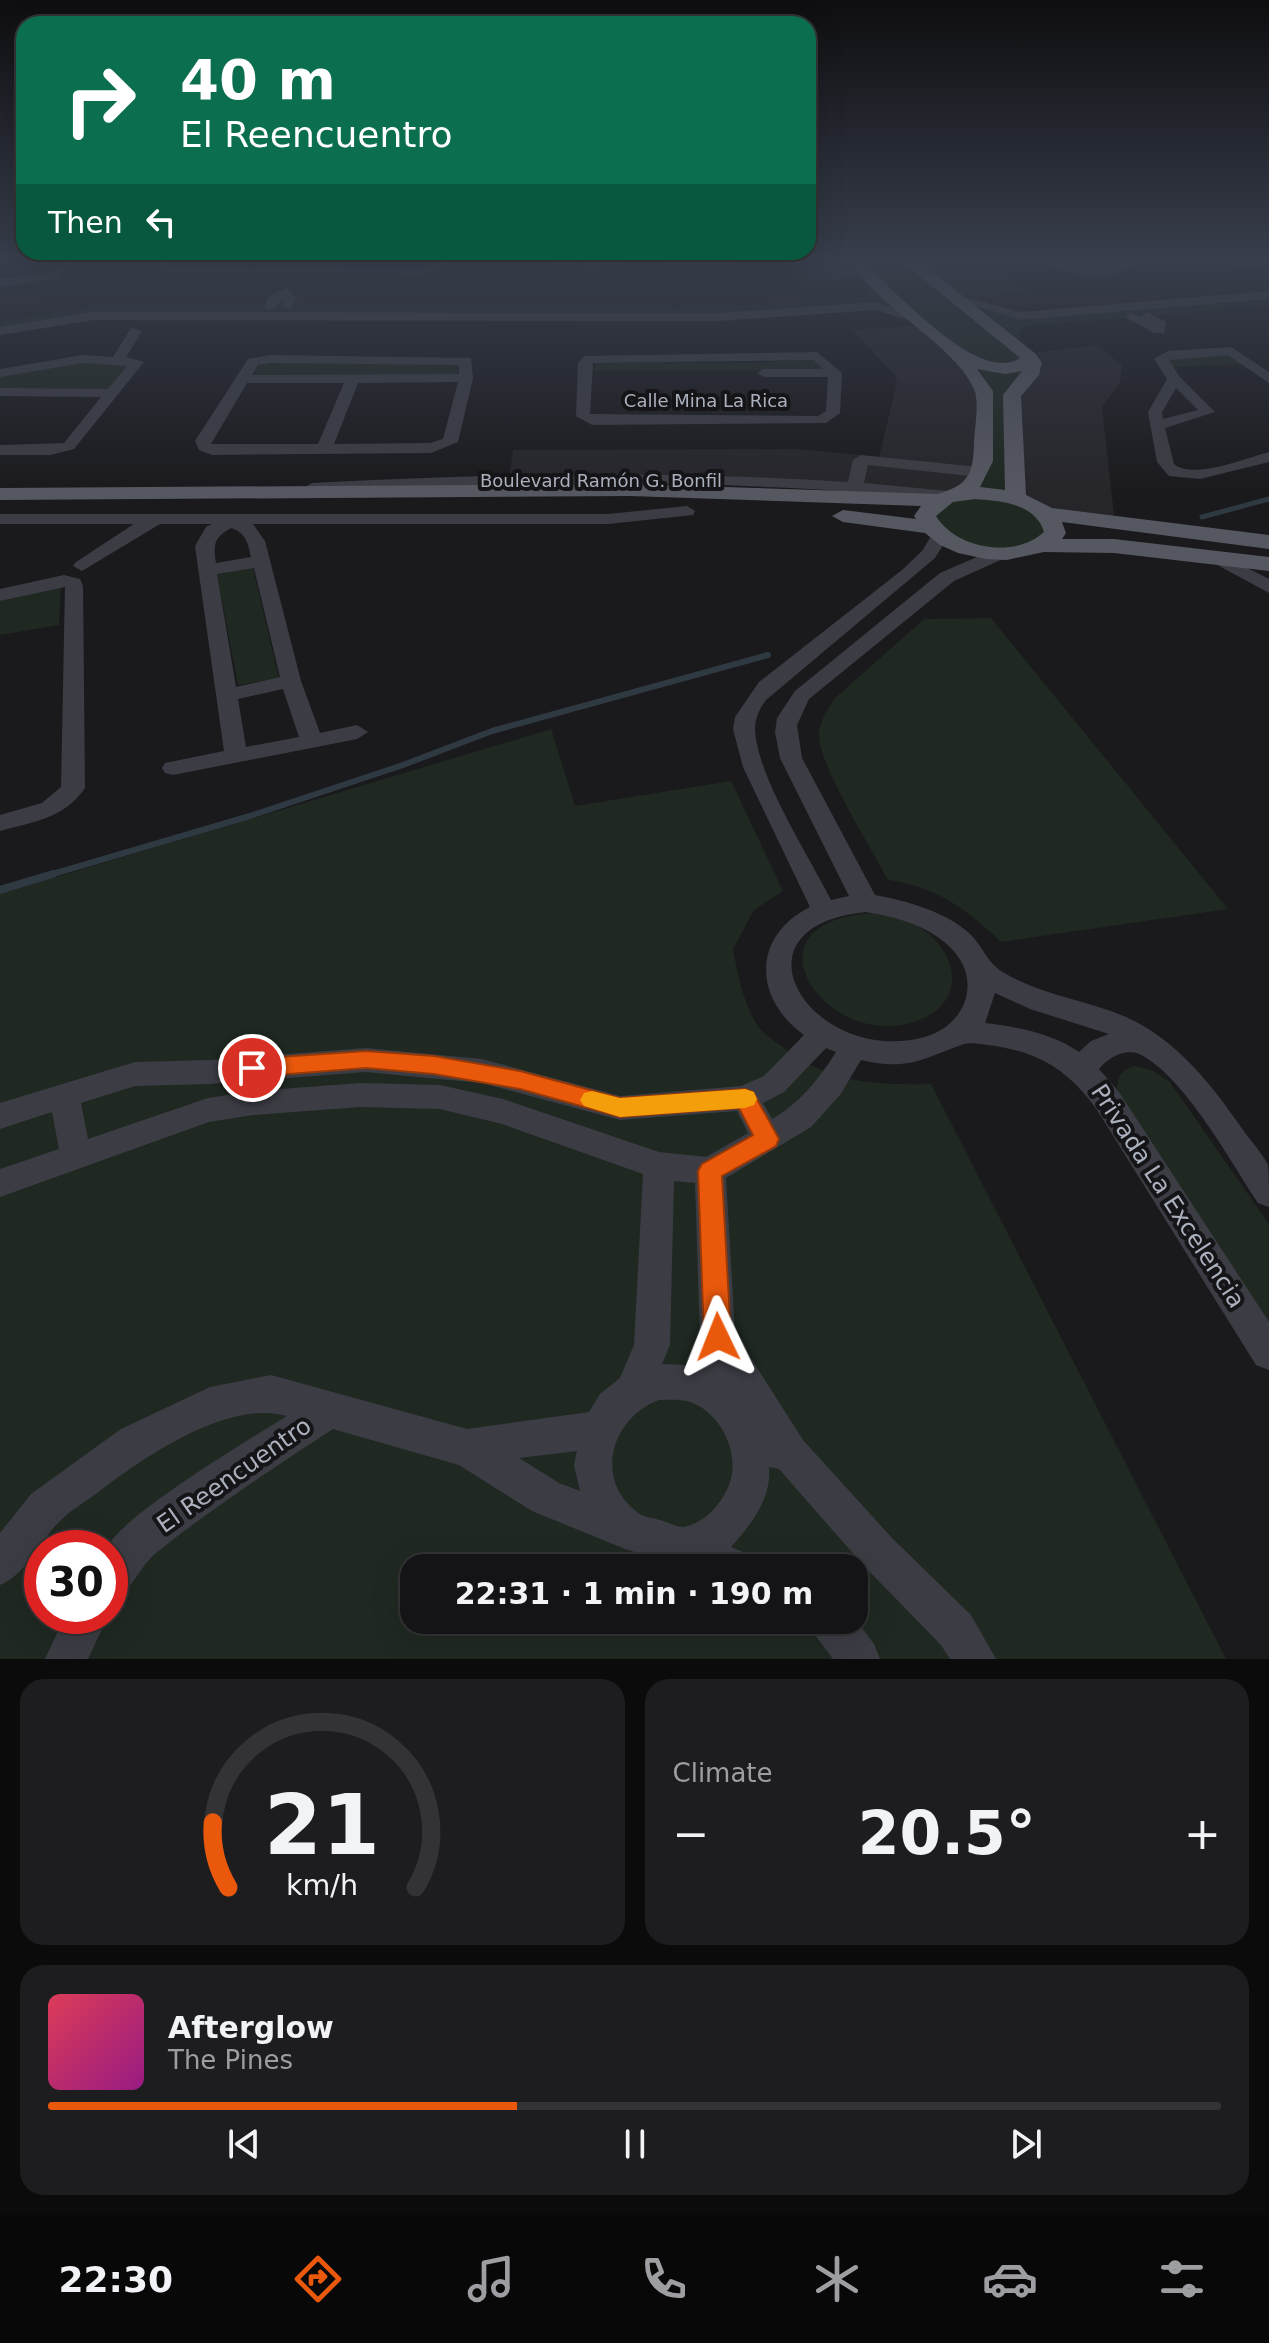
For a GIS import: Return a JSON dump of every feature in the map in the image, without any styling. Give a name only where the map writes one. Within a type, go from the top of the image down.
[{"type":"main road","points":[[937,336],[957,353],[985,367],[1003,369],[1016,368],[1025,343]]},
{"type":"main road","points":[[1015,336],[1025,343],[1033,367],[1012,395],[1016,499]]},
{"type":"main road","points":[[933,532],[925,516],[929,507],[979,472],[983,461],[984,391],[957,353]]},
{"type":"main road","name":"Boulevard Ramón G. Bonfil","points":[[0,494],[630,490],[946,496]]},
{"type":"main road","points":[[946,496],[1016,499],[1046,514],[1269,542]]},
{"type":"main road","name":"Boulevard Ramón G. Bonfil","points":[[0,508],[687,511],[862,517],[933,532],[966,548],[999,554]]},
{"type":"main road","points":[[1044,545],[1055,533],[1053,523],[1046,514]]},
{"type":"main road","points":[[999,554],[1020,553],[1044,545],[1114,546],[1269,564]]},
{"type":"street","points":[[118,359],[133,336]]},
{"type":"street","points":[[1021,336],[1025,343],[1034,336]]},
{"type":"street","points":[[1170,336],[1198,353]]},
{"type":"street","points":[[1269,379],[1231,351],[1198,353],[1168,368],[1155,412],[1166,467],[1174,473],[1190,477],[1269,457]]},
{"type":"street","points":[[364,352],[462,359],[468,363],[466,378],[450,442],[431,448],[212,450],[204,447],[203,441],[253,362],[260,360],[364,352]]},
{"type":"street","points":[[586,372],[585,363],[598,358],[705,353],[817,356],[835,373]]},
{"type":"street","points":[[0,373],[83,359],[137,362],[69,446],[51,450],[0,450]]},
{"type":"street","points":[[1168,368],[1252,365]]},
{"type":"street","points":[[1157,425],[1208,412],[1168,368]]},
{"type":"street","name":"Calle Mina La Rica","points":[[586,372],[835,373],[833,413],[821,420],[784,422],[585,419],[586,372]]},
{"type":"street","points":[[324,449],[353,378]]},
{"type":"street","points":[[243,379],[466,378]]},
{"type":"street","points":[[0,392],[112,393]]},
{"type":"street","points":[[855,488],[861,460],[979,472]]},
{"type":"street","points":[[935,468],[946,496]]},
{"type":"street","name":"Boulevard Ramón G. Bonfil","points":[[249,491],[486,481],[728,481],[946,496]]},
{"type":"street","name":"Boulevard Ramón G. Bonfil","points":[[0,519],[608,519],[687,511]]},
{"type":"street","points":[[0,823],[51,809],[66,801],[73,788],[73,573],[106,536],[104,526],[94,519]]},
{"type":"street","points":[[0,595],[73,573],[136,529],[162,519]]},
{"type":"street","points":[[236,754],[204,541],[212,531],[230,520],[252,534],[262,561],[291,681],[311,739]]},
{"type":"street","points":[[824,910],[748,756],[744,727],[751,705],[766,686],[908,574],[929,554],[933,532]]},
{"type":"street","points":[[866,903],[791,758],[784,734],[789,711],[802,695],[947,577],[999,554]]},
{"type":"street","points":[[1216,557],[1269,587]]},
{"type":"street","points":[[206,570],[262,561]]},
{"type":"street","points":[[225,696],[291,681]]},
{"type":"street","points":[[173,768],[357,732]]},
{"type":"street","points":[[866,903],[895,906],[923,915],[947,930],[966,948],[978,970],[980,1003],[974,1018],[962,1032],[931,1049],[890,1054],[854,1047],[822,1034],[791,1006],[780,983],[778,960],[786,939],[801,922],[824,910],[866,903]]},
{"type":"street","points":[[978,970],[1007,989],[1045,1004],[1115,1024],[1152,1045],[1195,1088],[1269,1193]]},
{"type":"street","name":"Privada La Excelencia","points":[[962,1032],[1037,1043],[1060,1052],[1084,1070],[1108,1101],[1269,1353]]},
{"type":"street","points":[[0,1116],[135,1074],[210,1072],[366,1060],[482,1071],[620,1108],[745,1098],[774,1084],[822,1034]]},
{"type":"street","points":[[1084,1070],[1089,1058],[1100,1048],[1115,1043],[1152,1045]]},
{"type":"street","points":[[0,1183],[208,1110],[253,1103],[360,1095],[440,1097],[503,1112],[659,1166],[710,1171],[800,1118],[830,1086],[854,1047]]},
{"type":"street","points":[[64,1094],[76,1154]]},
{"type":"street","points":[[745,1098],[767,1139]]},
{"type":"street","points":[[609,1151],[620,1108]]},
{"type":"street","points":[[633,1391],[652,1345],[659,1166]]},
{"type":"street","points":[[710,1171],[718,1337],[712,1393]]},
{"type":"street","points":[[718,1337],[790,1453],[878,1552],[956,1630],[975,1659]]},
{"type":"street","points":[[682,1547],[715,1535],[739,1510],[751,1478],[749,1443],[734,1413],[712,1393],[686,1383],[659,1382],[633,1391],[613,1407],[599,1430],[593,1465],[602,1500],[625,1529],[699,1554]]},
{"type":"street","name":"El Reencuentro","points":[[0,1565],[45,1508],[134,1442],[210,1405],[271,1393],[467,1448],[546,1497],[625,1529]]},
{"type":"street","name":"El Reencuentro","points":[[128,1553],[196,1496],[332,1408]]},
{"type":"street","name":"El Reencuentro","points":[[467,1448],[599,1430]]},
{"type":"street","points":[[749,1443],[790,1453]]},
{"type":"street","points":[[66,1659],[78,1634]]},
{"type":"street","points":[[840,1634],[859,1659]]},
{"type":"shaded area","points":[[858,336],[935,336],[976,377],[983,461],[963,494],[794,482],[509,481],[513,450],[798,449],[879,457],[897,382],[895,375]]},
{"type":"shaded area","points":[[932,336],[1020,336],[1026,362],[1012,396],[1016,499],[1033,506],[1049,542],[976,551],[925,516],[976,479],[984,391]]},
{"type":"shaded area","points":[[1099,345],[1122,366],[1120,382],[1102,407],[1115,524],[1016,499],[1012,395],[1026,379],[1043,368],[1037,352]]},
{"type":"shaded area","points":[[1228,352],[1246,364],[1170,367],[1165,358]]},
{"type":"shaded area","points":[[815,358],[824,370],[595,370],[596,363],[758,363]]},
{"type":"shaded area","points":[[83,359],[137,362],[112,393],[0,392],[0,373]]},
{"type":"shaded area","points":[[261,362],[459,363],[457,375],[254,375]]},
{"type":"shaded area","points":[[252,564],[279,678],[238,685],[216,570]]},
{"type":"shaded area","points":[[61,587],[59,625],[0,635],[0,601]]},
{"type":"shaded area","points":[[991,618],[1228,909],[1001,942],[950,901],[921,888],[888,880],[826,764],[820,746],[822,720],[834,699],[924,619]]},
{"type":"shaded area","points":[[551,729],[575,806],[731,781],[783,891],[754,910],[733,949],[745,998],[757,1025],[798,1058],[833,1074],[889,1084],[931,1084],[1226,1659],[0,1659],[0,894]]},
{"type":"shaded area","points":[[873,913],[919,927],[943,949],[949,962],[951,989],[945,1001],[919,1020],[885,1026],[854,1020],[828,1004],[810,983],[802,960],[809,938],[831,921]]},
{"type":"shaded area","points":[[1135,1066],[1151,1070],[1169,1081],[1269,1224],[1269,1328],[1117,1093],[1120,1075]]},
{"type":"waterway","points":[[1202,517],[1269,499]]},
{"type":"waterway","points":[[46,876],[250,816],[403,765],[492,731],[768,655]]},
{"type":"waterway","points":[[0,890],[53,874]]},
{"type":"slow traffic","points":[[592,1100],[620,1108],[745,1099]]},
{"type":"route","points":[[252,1068],[366,1060],[434,1065],[482,1071],[620,1108],[745,1098],[767,1139],[710,1171],[718,1337]]}]
